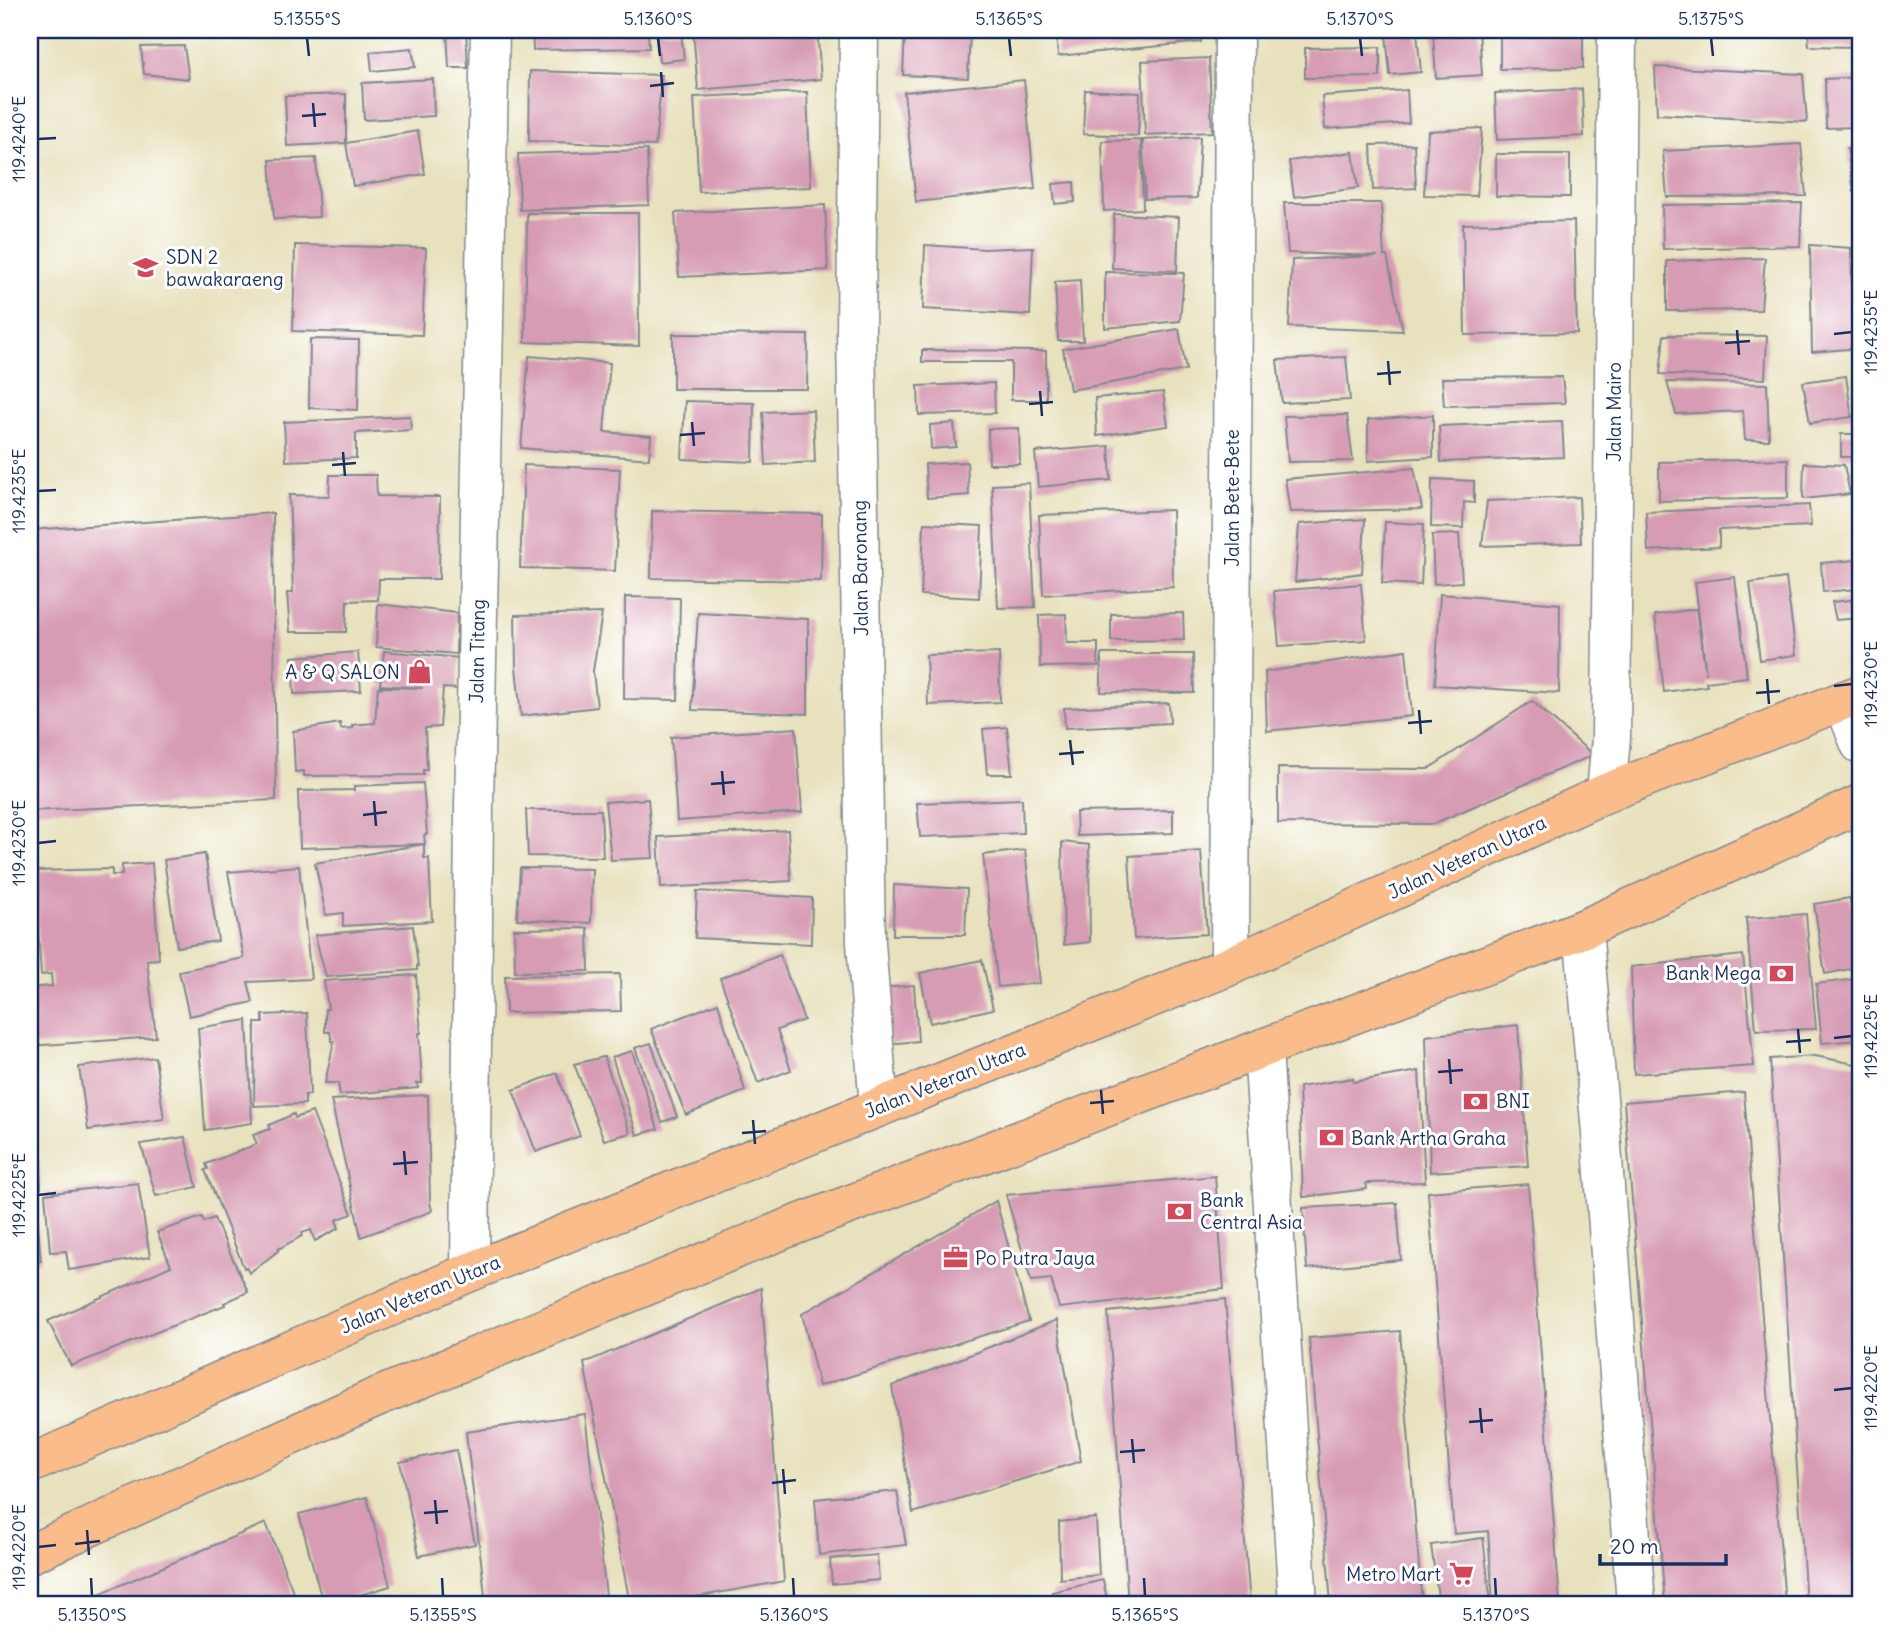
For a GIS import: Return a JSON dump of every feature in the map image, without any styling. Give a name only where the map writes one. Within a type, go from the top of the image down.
[{"type":"main road","name":"Jalan Veteran Utara","points":[[30,1464],[470,1272],[1230,966],[1606,793],[1852,698]]},
{"type":"main road","points":[[30,1554],[372,1399],[772,1234],[1583,929],[1860,804]]},
{"type":"street","name":"Jalan Titang","points":[[470,1272],[474,807],[490,30]]},
{"type":"street","name":"Jalan Baronang","points":[[859,30],[856,332],[866,943],[878,1107]]},
{"type":"street","name":"Jalan Bete-Bete","points":[[1230,966],[1234,30]]},
{"type":"street","name":"Jalan Mairo","points":[[1606,793],[1611,738],[1617,30]]},
{"type":"street","points":[[1852,698],[1860,744]]},
{"type":"street","points":[[1583,929],[1636,1604]]},
{"type":"street","points":[[1263,1048],[1298,1604]]},
{"type":"building","points":[[447,30],[466,30],[468,68],[449,68]]},
{"type":"building","points":[[532,30],[648,30],[649,48],[533,50]]},
{"type":"building","points":[[656,30],[681,30],[684,59],[659,62]]},
{"type":"building","points":[[693,30],[817,30],[821,79],[698,90]]},
{"type":"building","points":[[905,30],[970,30],[968,78],[903,75]]},
{"type":"building","points":[[1095,30],[1200,30],[1201,42],[1058,56],[1056,36]]},
{"type":"building","points":[[1479,30],[1482,75],[1436,78],[1433,33]]},
{"type":"building","points":[[1500,30],[1583,30],[1583,68],[1500,69]]},
{"type":"building","points":[[1808,30],[1854,30],[1856,47],[1809,46]]},
{"type":"building","points":[[1417,33],[1421,72],[1390,75],[1386,35]]},
{"type":"building","points":[[184,46],[189,79],[144,74],[141,47]]},
{"type":"building","points":[[1380,47],[1380,77],[1305,78],[1305,48]]},
{"type":"building","points":[[412,48],[415,67],[372,71],[370,52]]},
{"type":"building","points":[[1209,58],[1212,132],[1145,135],[1142,61]]},
{"type":"building","points":[[1655,67],[1803,74],[1807,122],[1657,114]]},
{"type":"building","points":[[530,71],[662,75],[655,146],[529,141]]},
{"type":"building","points":[[1860,77],[1860,127],[1826,128],[1825,79]]},
{"type":"building","points":[[433,79],[434,116],[364,120],[362,83]]},
{"type":"building","points":[[1024,80],[1035,189],[916,202],[904,92]]},
{"type":"building","points":[[1582,89],[1584,136],[1497,140],[1495,93]]},
{"type":"building","points":[[1085,90],[1140,93],[1138,136],[1083,134]]},
{"type":"building","points":[[1407,90],[1409,123],[1325,129],[1322,96]]},
{"type":"building","points":[[807,92],[811,187],[699,192],[694,97]]},
{"type":"building","points":[[346,94],[346,143],[287,146],[285,96]]},
{"type":"building","points":[[1482,128],[1477,196],[1424,195],[1428,131]]},
{"type":"building","points":[[418,131],[425,174],[353,186],[346,143]]},
{"type":"building","points":[[1200,137],[1197,198],[1145,199],[1143,140]]},
{"type":"building","points":[[1141,140],[1143,209],[1104,211],[1102,141]]},
{"type":"building","points":[[1414,144],[1416,188],[1373,190],[1371,145]]},
{"type":"building","points":[[1801,144],[1806,196],[1667,197],[1663,151]]},
{"type":"building","points":[[1860,147],[1860,191],[1854,192],[1847,148]]},
{"type":"building","points":[[647,150],[649,205],[520,210],[518,154]]},
{"type":"building","points":[[1353,152],[1358,188],[1294,197],[1289,161]]},
{"type":"building","points":[[1496,154],[1570,154],[1570,197],[1496,196]]},
{"type":"building","points":[[316,158],[319,217],[274,219],[270,160]]},
{"type":"building","points":[[1074,182],[1075,202],[1055,204],[1053,184]]},
{"type":"building","points":[[1284,203],[1381,203],[1384,256],[1387,256],[1403,331],[1289,327],[1292,260],[1378,256],[1288,253]]},
{"type":"building","points":[[1802,203],[1800,246],[1663,249],[1662,205]]},
{"type":"building","points":[[825,205],[828,270],[679,277],[675,213]]},
{"type":"building","points":[[527,213],[638,213],[639,346],[525,342]]},
{"type":"building","points":[[1114,214],[1179,217],[1177,271],[1112,268]]},
{"type":"building","points":[[1574,221],[1577,333],[1465,335],[1463,224]]},
{"type":"building","points":[[295,245],[426,248],[422,335],[293,331]]},
{"type":"building","points":[[925,245],[985,249],[1033,247],[1030,315],[923,309]]},
{"type":"building","points":[[1810,245],[1851,248],[1853,318],[1860,318],[1860,348],[1812,352]]},
{"type":"building","points":[[1765,258],[1761,310],[1667,311],[1667,261]]},
{"type":"building","points":[[1105,272],[1184,273],[1180,321],[1105,328]]},
{"type":"building","points":[[1080,280],[1083,341],[1058,341],[1055,282]]},
{"type":"building","points":[[1179,329],[1186,370],[1070,390],[1063,349]]},
{"type":"building","points":[[673,334],[808,335],[807,389],[673,389]]},
{"type":"building","points":[[1664,335],[1767,336],[1765,379],[1660,374]]},
{"type":"building","points":[[310,339],[359,340],[358,410],[309,408]]},
{"type":"building","points":[[922,350],[1046,351],[1046,400],[1011,400],[1011,362],[922,362]]},
{"type":"building","points":[[529,356],[610,363],[604,432],[651,436],[649,459],[521,448]]},
{"type":"building","points":[[1346,357],[1350,400],[1282,403],[1277,360]]},
{"type":"building","points":[[1846,376],[1852,417],[1810,423],[1803,382]]},
{"type":"building","points":[[1562,377],[1565,403],[1444,406],[1442,378]]},
{"type":"building","points":[[1667,382],[1767,384],[1769,440],[1745,440],[1743,411],[1676,414]]},
{"type":"building","points":[[994,383],[995,413],[919,415],[918,386]]},
{"type":"building","points":[[1163,392],[1168,426],[1097,436],[1095,398]]},
{"type":"building","points":[[685,401],[754,403],[753,462],[682,459]]},
{"type":"building","points":[[813,410],[815,462],[766,465],[763,412]]},
{"type":"building","points":[[1347,415],[1353,461],[1288,462],[1284,416]]},
{"type":"building","points":[[1433,415],[1433,457],[1368,461],[1368,420]]},
{"type":"building","points":[[410,416],[411,430],[356,433],[356,458],[286,461],[284,422]]},
{"type":"building","points":[[1562,421],[1564,457],[1441,462],[1439,426]]},
{"type":"building","points":[[954,423],[956,447],[931,449],[930,425]]},
{"type":"building","points":[[1019,428],[1020,464],[989,464],[988,429]]},
{"type":"building","points":[[1841,434],[1860,434],[1860,457],[1841,457]]},
{"type":"building","points":[[1109,446],[1111,480],[1038,487],[1035,452]]},
{"type":"building","points":[[1788,459],[1788,498],[1659,501],[1659,462]]},
{"type":"building","points":[[967,462],[969,495],[927,498],[925,464]]},
{"type":"building","points":[[1804,463],[1844,465],[1850,494],[1803,499]]},
{"type":"building","points":[[524,465],[620,469],[615,571],[520,568]]},
{"type":"building","points":[[1414,468],[1422,509],[1290,512],[1285,479]]},
{"type":"building","points":[[330,475],[376,475],[377,496],[440,497],[439,579],[379,579],[378,600],[347,601],[346,632],[290,632],[287,593],[293,593],[289,495],[329,496]]},
{"type":"building","points":[[1432,479],[1474,481],[1474,503],[1464,502],[1463,528],[1431,527]]},
{"type":"building","points":[[1029,483],[1035,607],[998,608],[992,485]]},
{"type":"building","points":[[1579,497],[1581,543],[1482,546],[1487,501]]},
{"type":"building","points":[[1809,505],[1811,526],[1719,530],[1719,547],[1648,551],[1646,512]]},
{"type":"building","points":[[1172,510],[1173,587],[1043,595],[1039,515]]},
{"type":"building","points":[[652,511],[822,514],[821,581],[651,578]]},
{"type":"building","points":[[273,513],[276,800],[30,811],[30,530]]},
{"type":"building","points":[[1365,519],[1362,573],[1295,582],[1299,524]]},
{"type":"building","points":[[1385,522],[1424,524],[1421,585],[1382,583]]},
{"type":"building","points":[[924,523],[982,526],[979,598],[921,595]]},
{"type":"building","points":[[1459,534],[1462,582],[1434,584],[1432,535]]},
{"type":"building","points":[[1856,560],[1858,589],[1823,592],[1821,563]]},
{"type":"building","points":[[1735,577],[1747,677],[1706,682],[1707,686],[1664,692],[1655,615],[1696,609],[1706,674],[1695,582]]},
{"type":"building","points":[[1786,578],[1796,655],[1760,660],[1750,583]]},
{"type":"building","points":[[1361,584],[1366,640],[1279,646],[1274,591]]},
{"type":"building","points":[[1440,594],[1560,604],[1559,693],[1435,685]]},
{"type":"building","points":[[625,597],[680,598],[678,700],[624,699]]},
{"type":"building","points":[[1860,599],[1860,618],[1836,620],[1832,602]]},
{"type":"building","points":[[378,604],[457,613],[456,654],[376,647]]},
{"type":"building","points":[[602,613],[593,671],[597,707],[521,716],[515,615]]},
{"type":"building","points":[[698,613],[808,619],[808,714],[692,710]]},
{"type":"building","points":[[1183,613],[1184,640],[1111,641],[1111,614]]},
{"type":"building","points":[[1066,614],[1067,643],[1098,643],[1098,666],[1040,667],[1039,615]]},
{"type":"building","points":[[1406,650],[1412,716],[1267,731],[1265,672]]},
{"type":"building","points":[[384,651],[460,658],[457,689],[443,688],[440,727],[425,728],[427,770],[423,770],[423,775],[304,776],[304,771],[295,772],[293,731],[340,723],[341,729],[375,723],[378,687],[423,688],[380,685]]},
{"type":"building","points":[[358,652],[361,691],[294,694],[292,657]]},
{"type":"building","points":[[999,653],[1000,702],[928,705],[926,655]]},
{"type":"building","points":[[1101,654],[1193,654],[1194,693],[1101,692]]},
{"type":"building","points":[[1532,701],[1593,755],[1433,824],[1278,823],[1278,768],[1428,769]]},
{"type":"building","points":[[1169,703],[1170,723],[1065,728],[1064,708]]},
{"type":"building","points":[[1007,727],[1012,774],[987,774],[983,729]]},
{"type":"building","points":[[796,728],[802,812],[677,821],[671,737]]},
{"type":"building","points":[[423,783],[427,834],[424,835],[425,844],[300,848],[298,791],[354,790],[354,786]]},
{"type":"building","points":[[648,799],[653,858],[611,860],[605,802]]},
{"type":"building","points":[[1022,799],[1023,833],[920,837],[917,803]]},
{"type":"building","points":[[526,810],[601,810],[603,857],[528,856]]},
{"type":"building","points":[[1173,810],[1173,833],[1077,836],[1076,812]]},
{"type":"building","points":[[788,830],[791,881],[661,888],[658,837]]},
{"type":"building","points":[[1062,842],[1089,845],[1090,942],[1064,945]]},
{"type":"building","points":[[424,844],[424,858],[429,858],[432,921],[343,926],[343,913],[326,915],[315,863]]},
{"type":"building","points":[[1025,850],[1040,983],[998,987],[983,855]]},
{"type":"building","points":[[1201,851],[1207,934],[1134,939],[1129,856]]},
{"type":"building","points":[[205,854],[218,941],[177,947],[164,860]]},
{"type":"building","points":[[152,863],[159,959],[147,960],[156,1037],[30,1046],[30,988],[52,986],[51,974],[41,975],[34,871],[112,869],[112,875],[122,875],[122,865]]},
{"type":"building","points":[[299,866],[311,979],[248,982],[253,1002],[189,1016],[179,971],[244,958],[228,872]]},
{"type":"building","points":[[520,868],[592,869],[591,923],[517,919]]},
{"type":"building","points":[[894,885],[967,889],[965,935],[893,935]]},
{"type":"building","points":[[697,891],[812,898],[811,944],[695,938]]},
{"type":"building","points":[[1850,898],[1860,967],[1825,974],[1814,904]]},
{"type":"building","name":"Bank Mega","points":[[1806,914],[1816,1029],[1756,1030],[1746,918]]},
{"type":"building","points":[[413,926],[417,970],[326,977],[315,935]]},
{"type":"building","points":[[588,928],[589,971],[515,972],[514,929]]},
{"type":"building","points":[[780,955],[804,1020],[777,1030],[791,1070],[758,1083],[720,978]]},
{"type":"building","points":[[1743,955],[1754,1066],[1634,1074],[1631,967]]},
{"type":"building","points":[[982,960],[993,1009],[930,1023],[920,973]]},
{"type":"building","points":[[620,974],[621,1011],[506,1013],[505,976]]},
{"type":"building","points":[[416,975],[422,1083],[417,1083],[418,1088],[340,1095],[338,1083],[325,1083],[334,1041],[330,1032],[325,1032],[325,1009],[328,1009],[324,981]]},
{"type":"building","points":[[1856,979],[1860,1040],[1822,1043],[1816,984]]},
{"type":"building","points":[[914,985],[918,1041],[889,1044],[884,988]]},
{"type":"building","points":[[718,1003],[745,1091],[686,1115],[651,1029]]},
{"type":"building","points":[[307,1013],[310,1095],[305,1095],[305,1104],[254,1106],[255,1023],[263,1023],[263,1015]]},
{"type":"building","points":[[247,1020],[252,1123],[205,1130],[198,1028]]},
{"type":"building","name":"BNI","points":[[1518,1025],[1528,1166],[1430,1172],[1426,1036]]},
{"type":"building","points":[[651,1043],[677,1117],[662,1122],[635,1048]]},
{"type":"building","points":[[632,1051],[658,1129],[637,1135],[612,1057]]},
{"type":"building","points":[[1815,1056],[1860,1065],[1860,1604],[1806,1604],[1770,1059]]},
{"type":"building","points":[[155,1057],[164,1119],[88,1130],[79,1067]]},
{"type":"building","points":[[604,1057],[630,1133],[604,1140],[574,1064]]},
{"type":"building","points":[[1419,1071],[1425,1182],[1366,1183],[1367,1189],[1303,1197],[1299,1087],[1353,1078],[1353,1082]]},
{"type":"building","points":[[557,1073],[580,1136],[536,1152],[513,1090]]},
{"type":"building","points":[[1744,1092],[1785,1604],[1665,1604],[1624,1102]]},
{"type":"building","points":[[428,1095],[432,1210],[361,1237],[331,1100]]},
{"type":"building","points":[[312,1112],[352,1214],[336,1220],[339,1228],[315,1241],[311,1230],[302,1233],[302,1236],[278,1249],[249,1273],[246,1267],[244,1268],[205,1170],[208,1169],[206,1164],[257,1144],[253,1135],[270,1129],[269,1125],[294,1114],[295,1118]]},
{"type":"building","points":[[185,1137],[197,1187],[156,1196],[141,1144]]},
{"type":"building","points":[[39,1162],[41,1188],[30,1189],[30,1163]]},
{"type":"building","points":[[1215,1176],[1224,1289],[1059,1308],[1051,1279],[1031,1281],[1006,1195]]},
{"type":"building","points":[[138,1183],[150,1257],[69,1270],[66,1251],[50,1252],[45,1194]]},
{"type":"building","points":[[1528,1184],[1560,1604],[1493,1604],[1488,1531],[1454,1534],[1428,1192]]},
{"type":"building","points":[[30,1194],[35,1194],[41,1261],[30,1262]]},
{"type":"building","name":"Po Putra Jaya","points":[[996,1201],[1029,1321],[819,1386],[802,1314]]},
{"type":"building","points":[[1397,1203],[1401,1260],[1307,1269],[1303,1208]]},
{"type":"building","points":[[202,1217],[204,1222],[214,1218],[248,1292],[224,1303],[225,1305],[71,1366],[48,1321],[171,1266],[157,1232]]},
{"type":"building","points":[[761,1288],[784,1581],[657,1604],[630,1604],[584,1363]]},
{"type":"building","points":[[1225,1299],[1250,1604],[1128,1604],[1108,1312]]},
{"type":"building","points":[[1057,1320],[1081,1461],[913,1513],[892,1386]]},
{"type":"building","points":[[1400,1331],[1422,1604],[1331,1604],[1309,1338]]},
{"type":"building","points":[[585,1414],[607,1604],[486,1604],[466,1432]]},
{"type":"building","points":[[456,1450],[475,1544],[419,1556],[400,1462]]},
{"type":"building","points":[[897,1491],[906,1545],[819,1555],[815,1499]]},
{"type":"building","points":[[367,1497],[390,1586],[323,1604],[299,1514]]},
{"type":"building","points":[[1096,1518],[1099,1575],[1060,1579],[1059,1522]]},
{"type":"building","points":[[266,1523],[298,1604],[76,1604]]},
{"type":"building","name":"Metro Mart","points":[[1483,1538],[1491,1604],[1439,1604],[1431,1545]]},
{"type":"building","points":[[877,1555],[879,1580],[832,1584],[830,1559]]},
{"type":"building","points":[[1103,1580],[1108,1604],[1055,1604],[1052,1592]]},
{"type":"place","name":"SDN 2 bawakaraeng","points":[[146,268]]},
{"type":"place","name":"A & Q SALON","points":[[420,672]]},
{"type":"place","name":"Bank Mega","points":[[1781,973]]},
{"type":"place","name":"BNI","points":[[1476,1101]]},
{"type":"place","name":"Bank Artha Graha","points":[[1331,1138]]},
{"type":"place","name":"Bank Central Asia","points":[[1180,1211]]},
{"type":"place","name":"Po Putra Jaya","points":[[955,1258]]},
{"type":"place","name":"Metro Mart","points":[[1461,1574]]}]
